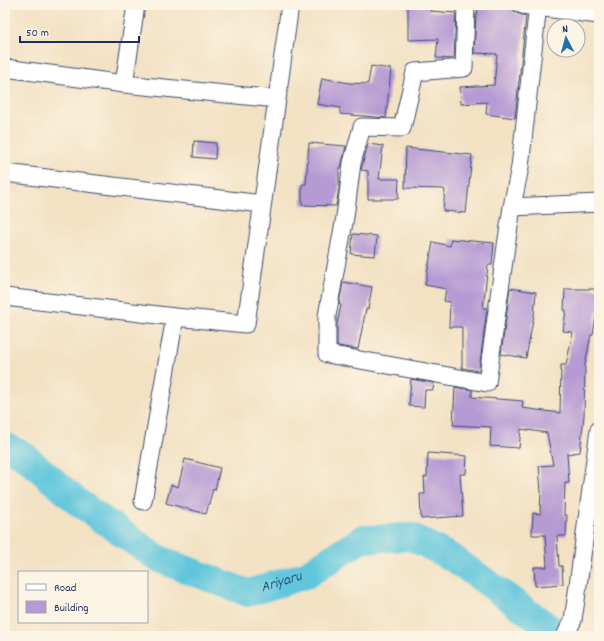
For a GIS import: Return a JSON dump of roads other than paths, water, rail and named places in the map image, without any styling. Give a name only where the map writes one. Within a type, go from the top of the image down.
[{"type":"street","points":[[124,84],[136,5]]},
{"type":"street","points":[[5,297],[246,324],[290,5]]},
{"type":"street","points":[[466,5],[464,68],[415,72],[402,128],[362,127],[352,163],[345,216],[327,316],[327,354],[487,383],[506,246],[520,167],[533,6],[599,15]]},
{"type":"street","points":[[5,68],[124,84],[277,99]]},
{"type":"street","points":[[5,173],[262,204]]},
{"type":"street","points":[[512,207],[599,203]]},
{"type":"street","points":[[143,501],[175,317]]},
{"type":"street","points":[[565,636],[573,620],[599,430]]},
{"type":"waterway","name":"Ariyaru","points":[[5,446],[23,455],[79,503],[159,559],[248,593],[306,575],[362,539],[412,537],[454,559],[561,636]]}]
